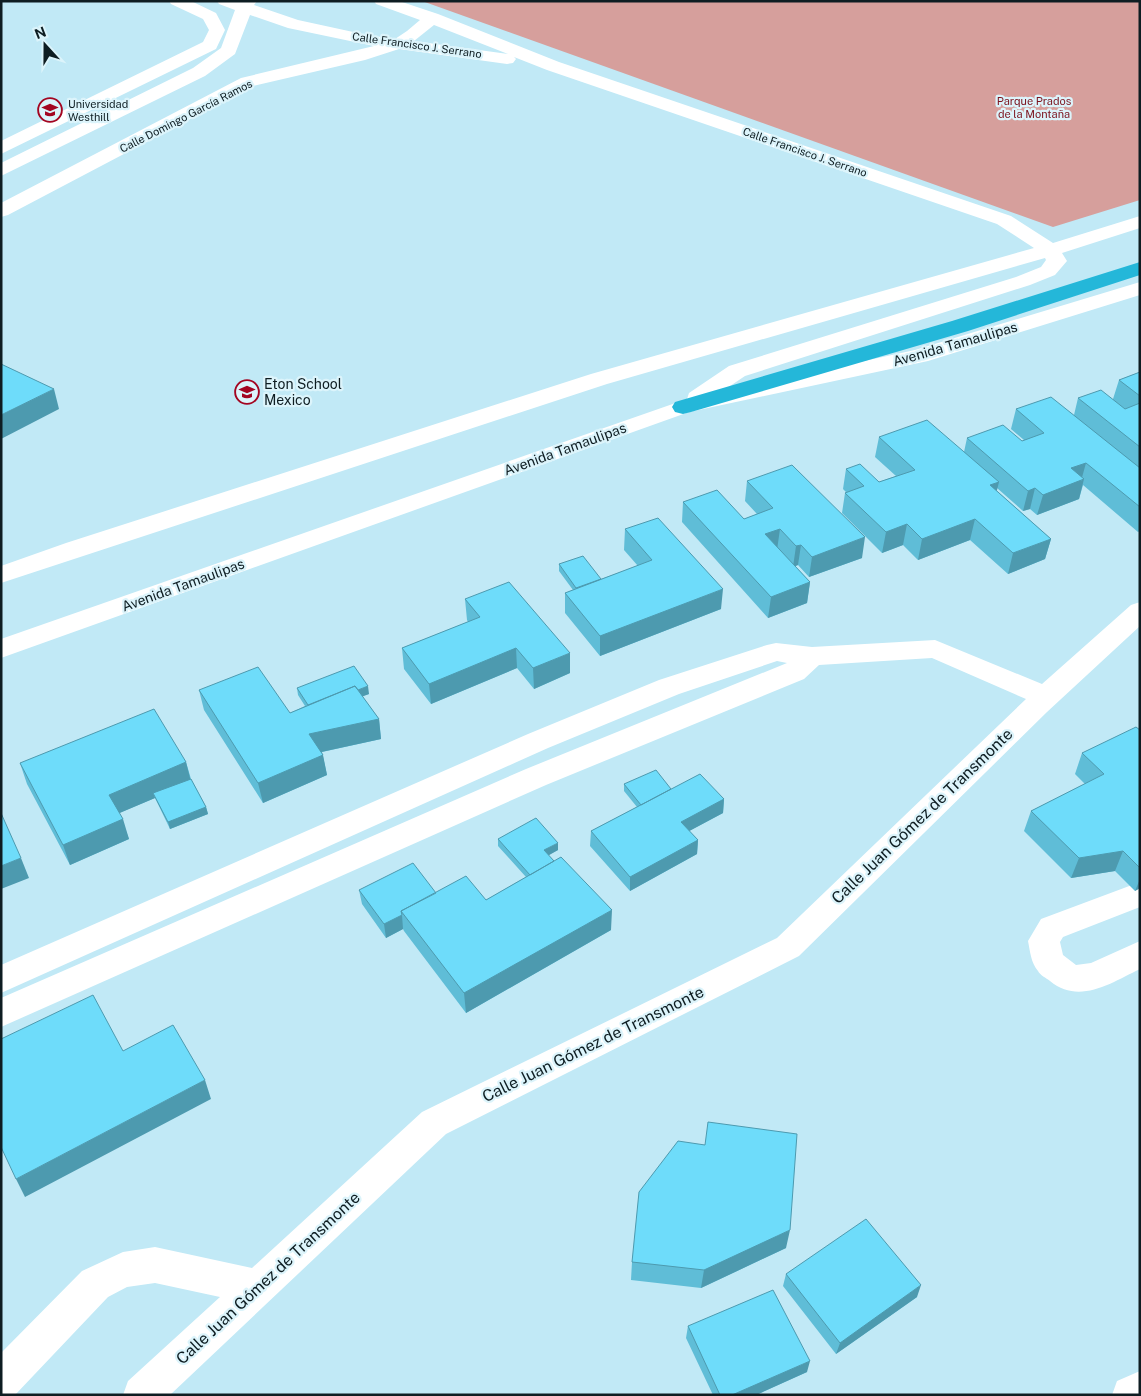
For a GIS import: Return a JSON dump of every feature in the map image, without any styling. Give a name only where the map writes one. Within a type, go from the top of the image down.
[{"type":"highway","points":[[683,407],[960,326],[1140,268]]},
{"type":"street","points":[[1,148],[210,45],[217,30],[210,16],[177,1]]},
{"type":"street","name":"Calle Francisco J. Serrano","points":[[225,1],[246,4],[294,24],[396,45],[470,53],[553,66]]},
{"type":"street","name":"Calle Francisco J. Serrano","points":[[382,1],[432,18],[553,66],[1004,220],[1050,250]]},
{"type":"street","points":[[1,170],[199,72],[229,50],[246,4]]},
{"type":"street","name":"Calle Domingo García Ramos","points":[[1,212],[247,82],[359,56],[396,45],[432,18]]},
{"type":"street","points":[[186,79],[225,94]]},
{"type":"street","points":[[1,575],[75,549],[600,379],[1050,250],[1140,222]]},
{"type":"street","points":[[683,407],[737,371],[1024,281],[1048,271],[1057,261],[1050,250]]},
{"type":"street","name":"Avenida Tamaulipas","points":[[1,649],[683,407],[920,356],[1140,288]]},
{"type":"street","name":"Calle Juan Gómez de Transmonte","points":[[142,1395],[434,1123],[788,947],[1046,696],[1140,611]]},
{"type":"street","points":[[1,980],[529,745],[669,687],[776,652],[812,656],[935,649],[1046,696]]},
{"type":"street","points":[[1,1013],[536,777],[794,672],[812,656]]},
{"type":"street","points":[[669,687],[691,714]]},
{"type":"street","points":[[1140,894],[1052,928],[1044,941],[1049,962],[1070,979],[1095,976],[1140,954]]},
{"type":"street","points":[[1,1381],[96,1284],[123,1270],[155,1265],[257,1288]]},
{"type":"street","points":[[1131,1395],[1140,1390]]},
{"type":"green space","name":"Parque Prados de la Montaña","points":[[422,1],[1140,1],[1140,200],[1053,227]]},
{"type":"building","points":[[1,364],[54,389],[1,415]]},
{"type":"building","points":[[1140,372],[1140,396],[1119,380]]},
{"type":"building","points":[[1101,390],[1125,409],[1140,403],[1140,447],[1078,398]]},
{"type":"building","points":[[1051,397],[1140,468],[1140,507],[1086,463],[1071,468],[1084,479],[1043,495],[1035,488],[1028,491],[967,438],[1003,425],[1022,441],[1044,433],[1016,409]]},
{"type":"building","points":[[927,420],[999,482],[990,485],[1051,539],[1013,553],[975,519],[922,539],[907,524],[886,532],[845,493],[864,486],[846,469],[860,464],[879,482],[915,470],[879,437]]},
{"type":"building","points":[[792,465],[865,537],[812,557],[801,545],[796,546],[780,529],[765,534],[810,582],[771,597],[683,502],[717,490],[744,519],[773,508],[747,481]]},
{"type":"building","points":[[658,518],[723,589],[600,636],[565,593],[652,560],[625,529]]},
{"type":"building","points":[[583,556],[601,579],[576,588],[559,564]]},
{"type":"building","points":[[509,582],[570,653],[533,668],[516,648],[429,684],[402,648],[480,617],[465,599]]},
{"type":"building","points":[[354,666],[368,686],[358,690],[355,686],[308,705],[297,688]]},
{"type":"building","points":[[258,667],[290,713],[355,686],[379,719],[309,734],[323,755],[258,783],[199,690]]},
{"type":"building","points":[[154,709],[186,762],[109,795],[123,819],[63,845],[20,763]]},
{"type":"building","points":[[1136,727],[1140,730],[1140,868],[1123,851],[1079,858],[1031,811],[1104,774],[1082,753]]},
{"type":"building","points":[[656,770],[671,789],[641,805],[624,784]]},
{"type":"building","points":[[700,774],[724,799],[681,822],[698,840],[630,877],[591,831]]},
{"type":"building","points":[[191,779],[206,807],[168,822],[153,793]]},
{"type":"building","points":[[1,813],[21,858],[1,866]]},
{"type":"building","points":[[536,818],[558,843],[544,850],[554,861],[530,875],[498,839]]},
{"type":"building","points":[[561,857],[612,910],[464,993],[401,911],[466,876],[486,900]]},
{"type":"building","points":[[413,863],[436,893],[401,911],[402,915],[384,924],[359,890]]},
{"type":"building","points":[[93,995],[123,1051],[173,1025],[205,1080],[16,1179],[1,1147],[1,1039]]},
{"type":"building","points":[[708,1122],[797,1134],[790,1230],[704,1270],[632,1262],[639,1192],[678,1141],[705,1145]]},
{"type":"building","points":[[866,1219],[921,1285],[840,1343],[786,1274]]},
{"type":"building","points":[[773,1290],[810,1361],[732,1395],[720,1395],[688,1326]]},
{"type":"place","name":"Universidad Westhill","points":[[50,110]]},
{"type":"place","name":"Eton School Mexico","points":[[247,392]]}]
